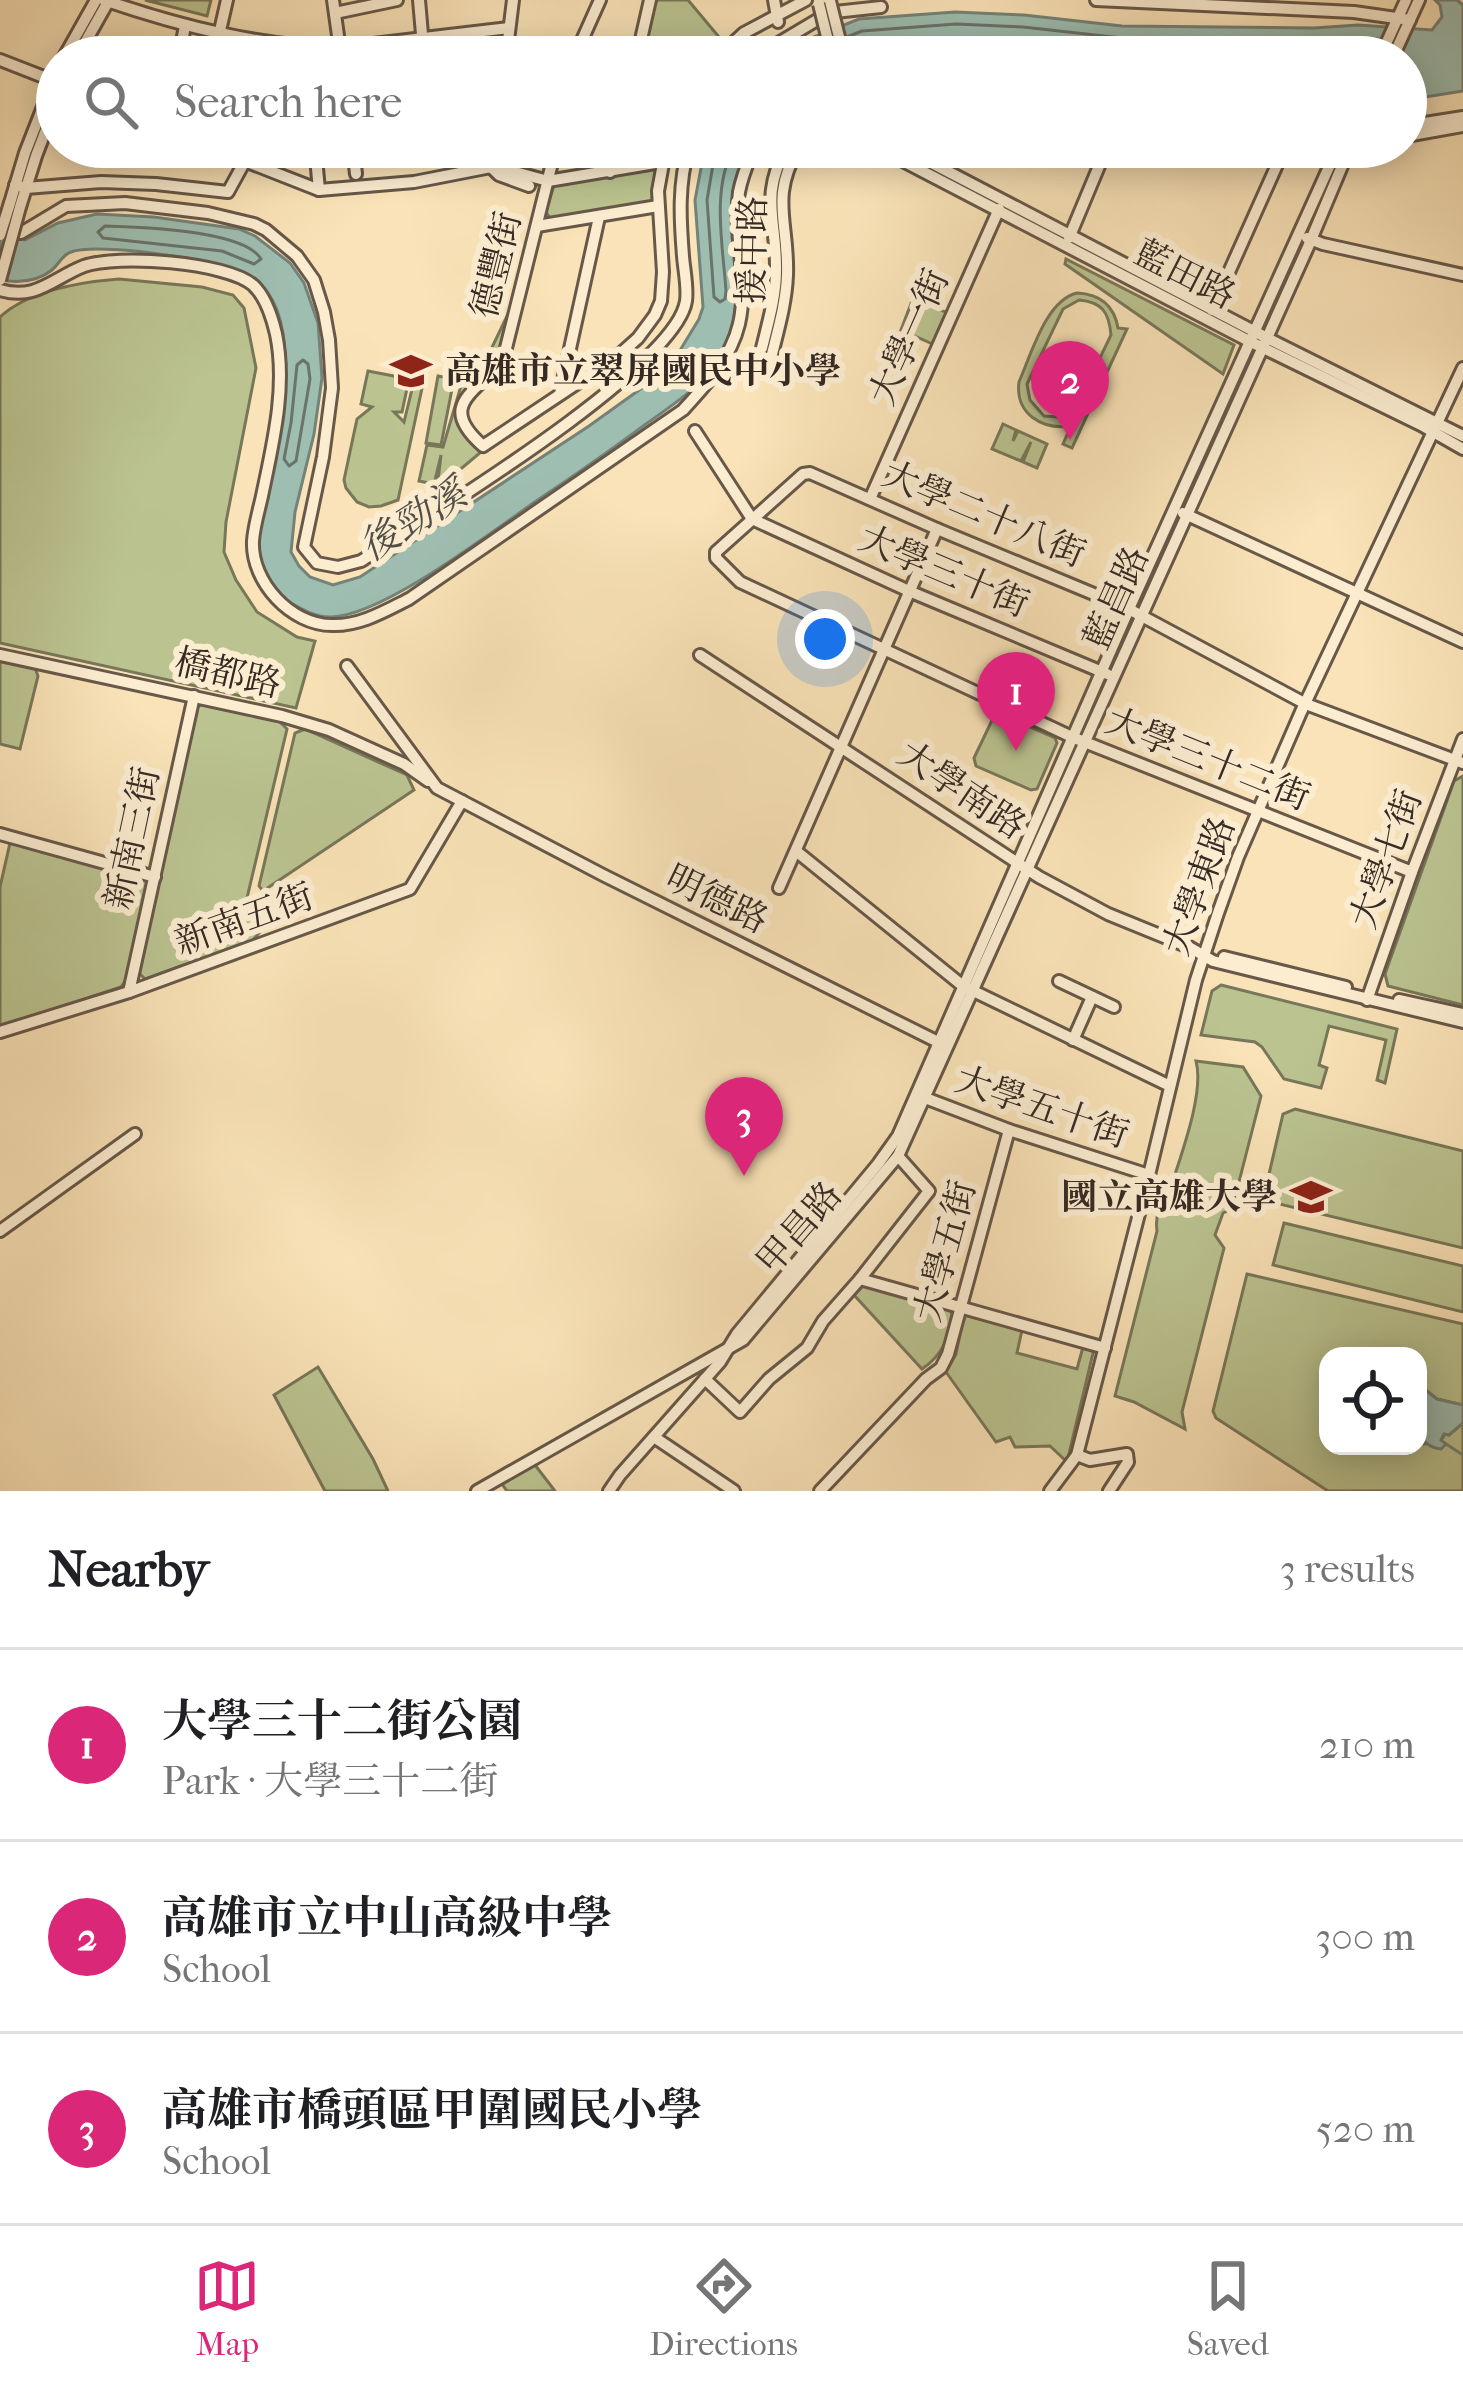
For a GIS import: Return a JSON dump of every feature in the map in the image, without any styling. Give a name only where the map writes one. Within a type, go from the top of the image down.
[{"type":"street","points":[[104,0],[229,36]]},
{"type":"street","points":[[79,36],[104,0]]},
{"type":"street","points":[[87,36],[104,0]]},
{"type":"street","points":[[219,34],[227,0]]},
{"type":"street","points":[[338,36],[334,6],[398,0]]},
{"type":"street","points":[[419,0],[422,36]]},
{"type":"street","points":[[508,36],[513,0]]},
{"type":"street","points":[[584,36],[600,0]]},
{"type":"street","points":[[642,36],[650,0]]},
{"type":"street","points":[[742,36],[776,12],[806,0]]},
{"type":"street","points":[[1096,0],[1406,13]]},
{"type":"street","points":[[824,1],[829,36]]},
{"type":"street","points":[[824,1],[836,36]]},
{"type":"street","points":[[1389,1],[1406,13]]},
{"type":"street","points":[[790,36],[836,12],[881,7]]},
{"type":"street","points":[[183,36],[185,26]]},
{"type":"street","points":[[439,36],[509,28]]},
{"type":"street","points":[[0,61],[36,72]]},
{"type":"street","points":[[1427,123],[1463,117]]},
{"type":"street","points":[[1427,132],[1463,126]]},
{"type":"street","points":[[0,280],[15,205],[36,139]]},
{"type":"street","points":[[21,187],[36,151]]},
{"type":"street","points":[[21,187],[101,182],[229,193],[240,168]]},
{"type":"street","points":[[274,168],[319,190],[494,170],[548,181],[630,168]]},
{"type":"street","points":[[317,168],[319,190]]},
{"type":"street","points":[[355,168],[356,174]]},
{"type":"street","name":"德豐街","points":[[551,168],[504,356],[495,371],[468,393],[461,418],[483,446],[560,394]]},
{"type":"street","points":[[610,172],[611,168]]},
{"type":"street","points":[[560,394],[618,356],[658,309],[663,293],[661,168]]},
{"type":"street","points":[[15,205],[0,233],[21,233],[67,206],[125,203],[254,224],[297,256],[316,286],[330,355],[331,404],[304,541],[310,557],[321,565],[338,567],[362,561],[491,477],[633,373],[674,327],[686,301],[680,196],[685,168]]},
{"type":"street","points":[[0,290],[18,295],[103,262],[187,263],[224,271],[254,286],[273,322],[280,354],[274,438],[253,543],[258,572],[271,592],[308,621],[332,626],[364,621],[409,599],[683,410],[707,384],[739,328],[744,296],[739,196],[745,168]]},
{"type":"street","name":"援中路","points":[[777,168],[770,195],[777,268],[767,353],[786,288],[781,193],[787,168]]},
{"type":"street","name":"藍田路","points":[[919,168],[1264,343],[1463,436]]},
{"type":"street","name":"藍田路","points":[[937,168],[1001,206]]},
{"type":"street","points":[[1068,241],[1098,168]]},
{"type":"street","points":[[1212,310],[1276,168]]},
{"type":"street","name":"藍昌路","points":[[902,1138],[1180,512],[1264,343],[1330,168]]},
{"type":"street","name":"藍昌路","points":[[1180,512],[1251,336],[1340,168]]},
{"type":"street","points":[[494,170],[529,186]]},
{"type":"street","points":[[537,226],[658,206]]},
{"type":"street","name":"大學一街","points":[[870,499],[1001,206]]},
{"type":"street","points":[[560,394],[599,217]]},
{"type":"street","points":[[1305,237],[1463,275]]},
{"type":"street","name":"藍田路","points":[[1068,241],[1212,310],[1251,336]]},
{"type":"street","name":"大學東路","points":[[1076,1455],[1203,953],[1258,811],[1463,368]]},
{"type":"street","name":"藍田路","points":[[1436,427],[1463,448]]},
{"type":"street","points":[[694,431],[752,519]]},
{"type":"street","name":"大學二十八街","points":[[752,519],[806,472],[1135,612],[1306,704],[1459,761]]},
{"type":"street","points":[[430,500],[434,506],[452,494],[464,493]]},
{"type":"street","points":[[1180,512],[1463,642]]},
{"type":"street","name":"大學三十街","points":[[752,519],[1107,674]]},
{"type":"street","name":"大學三十二街","points":[[752,519],[716,552],[716,558],[740,582],[1078,740],[1412,872]]},
{"type":"street","points":[[779,888],[937,530]]},
{"type":"street","name":"橋都路","points":[[0,655],[329,730],[404,764],[462,801]]},
{"type":"street","name":"大學南路","points":[[700,655],[1022,866],[1108,914],[1213,961],[1463,1018]]},
{"type":"street","points":[[347,666],[431,783]]},
{"type":"street","name":"新南三街","points":[[130,992],[194,696]]},
{"type":"street","name":"大學七街","points":[[1369,996],[1412,872],[1459,761],[1463,739]]},
{"type":"street","name":"新南五街","points":[[0,1032],[130,992],[410,889],[462,801]]},
{"type":"street","name":"明德路","points":[[462,801],[943,1044]]},
{"type":"street","points":[[0,834],[155,877]]},
{"type":"street","points":[[796,851],[968,989],[1170,1086]]},
{"type":"street","points":[[1058,981],[1114,1007]]},
{"type":"street","points":[[1073,1040],[1092,997]]},
{"type":"street","name":"大學五十街","points":[[921,1097],[1150,1175]]},
{"type":"street","name":"大學五街","points":[[820,1491],[941,1368],[1009,1130]]},
{"type":"street","points":[[0,1231],[135,1133]]},
{"type":"street","name":"甲昌路","points":[[729,1348],[743,1340],[898,1156],[902,1138]]},
{"type":"street","name":"甲昌路","points":[[609,1491],[902,1138]]},
{"type":"street","points":[[705,1379],[740,1412],[769,1379],[807,1348],[928,1191],[898,1156]]},
{"type":"street","points":[[860,1279],[1105,1348]]},
{"type":"street","points":[[477,1491],[729,1348]]},
{"type":"street","points":[[654,1437],[734,1491]]},
{"type":"street","points":[[1050,1491],[1076,1455],[1090,1460],[1127,1454],[1128,1462],[1109,1491]]},
{"type":"green space","points":[[145,0],[211,0],[207,16]]},
{"type":"green space","points":[[655,0],[688,0],[718,36],[646,36]]},
{"type":"green space","points":[[656,168],[652,201],[556,219],[546,212],[554,185]]},
{"type":"green space","points":[[1066,259],[1234,345],[1223,374],[1065,264]]},
{"type":"green space","points":[[119,279],[202,287],[233,295],[244,308],[256,368],[224,552],[257,612],[297,637],[315,641],[296,708],[0,643],[0,317],[40,294]]},
{"type":"green space","points":[[519,291],[504,356],[466,393],[461,426],[481,452],[437,489],[441,455],[434,484],[419,481],[427,445],[443,447],[463,379],[486,360]]},
{"type":"green space","points":[[1077,293],[1099,298],[1113,313],[1118,328],[1127,329],[1072,448],[1063,444],[1071,426],[1033,418],[1019,393],[1019,382],[1041,330],[1066,298]],"holes":[[[1079,300],[1103,310],[1111,335],[1074,412],[1044,416],[1030,400],[1027,384],[1063,309]]]},
{"type":"green space","points":[[917,298],[947,313],[935,345],[901,330]]},
{"type":"green space","points":[[368,371],[409,379],[402,412],[394,412],[404,422],[415,377],[424,379],[398,500],[369,507],[357,502],[344,480],[357,419],[372,407],[361,404]]},
{"type":"green space","points":[[438,376],[454,379],[441,445],[426,443]]},
{"type":"green space","points":[[1003,424],[1016,430],[1013,441],[1018,431],[1047,444],[1037,468],[1023,462],[1031,442],[1021,461],[992,449]]},
{"type":"green space","points":[[0,661],[35,668],[38,676],[20,749],[0,744]]},
{"type":"green space","points":[[203,704],[280,722],[287,729],[247,898],[259,933],[253,940],[145,979],[139,973],[196,707]]},
{"type":"green space","points":[[996,712],[1055,738],[1037,789],[976,766],[974,758]]},
{"type":"green space","points":[[305,729],[407,775],[414,790],[263,891],[259,886],[295,733]]},
{"type":"green space","points":[[1463,776],[1463,1005],[1388,986],[1385,974],[1454,781]]},
{"type":"green space","points":[[13,841],[143,876],[147,881],[127,978],[121,987],[0,1027],[0,887]]},
{"type":"green space","points":[[1221,985],[1397,1029],[1385,1083],[1377,1080],[1386,1040],[1329,1026],[1319,1065],[1327,1068],[1321,1088],[1284,1079],[1255,1042],[1201,1035],[1212,991]]},
{"type":"green space","points":[[1196,1061],[1243,1067],[1261,1096],[1232,1209],[1223,1213],[1215,1235],[1224,1248],[1182,1412],[1185,1429],[1115,1396],[1158,1211],[1169,1193],[1190,1127],[1197,1091]]},
{"type":"green space","points":[[1295,1109],[1463,1151],[1463,1248],[1263,1200],[1283,1114]]},
{"type":"green space","points":[[1284,1223],[1463,1266],[1463,1312],[1273,1265]]},
{"type":"green space","points":[[1247,1274],[1463,1324],[1463,1405],[1437,1399],[1427,1391],[1427,1347],[1319,1347],[1319,1455],[1427,1455],[1427,1443],[1441,1440],[1463,1423],[1463,1491],[1328,1491],[1216,1418],[1213,1411]]},
{"type":"green space","points":[[864,1285],[952,1311],[944,1344],[929,1364],[922,1369],[854,1295]]},
{"type":"green space","points":[[964,1315],[1022,1330],[1017,1353],[1077,1369],[1083,1347],[1094,1349],[1067,1462],[1050,1446],[1015,1447],[1010,1437],[996,1442],[946,1372],[956,1354]]},
{"type":"green space","points":[[318,1367],[388,1491],[325,1491],[274,1395]]},
{"type":"green space","points":[[535,1465],[555,1491],[507,1491],[502,1484]]},
{"type":"water","points":[[1435,0],[1457,0],[1463,5],[1463,91],[1427,97],[1427,36],[816,36],[859,19],[955,12],[1122,26],[1358,25],[1432,30],[1442,17]]},
{"type":"water","name":"後勁溪","points":[[701,168],[740,168],[733,225],[736,305],[730,332],[712,368],[676,402],[469,549],[380,602],[331,617],[285,599],[257,560],[257,533],[285,378],[280,318],[268,293],[235,269],[133,251],[68,253],[40,277],[0,280],[0,235],[25,240],[58,223],[97,214],[239,229],[290,263],[304,283],[318,323],[322,378],[291,552],[310,577],[333,585],[360,577],[653,380],[679,352],[703,307],[695,200]]},
{"type":"water","points":[[1427,1391],[1437,1399],[1463,1405],[1463,1423],[1444,1434],[1441,1440],[1446,1444],[1441,1449],[1427,1443]]},
{"type":"waterway","points":[[1446,1444],[1463,1455]]},
{"type":"place","name":"高雄市立翠屏國民中小學","points":[[411,371]]},
{"type":"place","name":"高雄市立中山高級中學","points":[[1070,440]]},
{"type":"place","name":"大學三十二街公園","points":[[1016,751]]},
{"type":"place","name":"高雄市橋頭區甲圍國民小學","points":[[744,1176]]},
{"type":"place","name":"國立高雄大學","points":[[1311,1197]]}]
